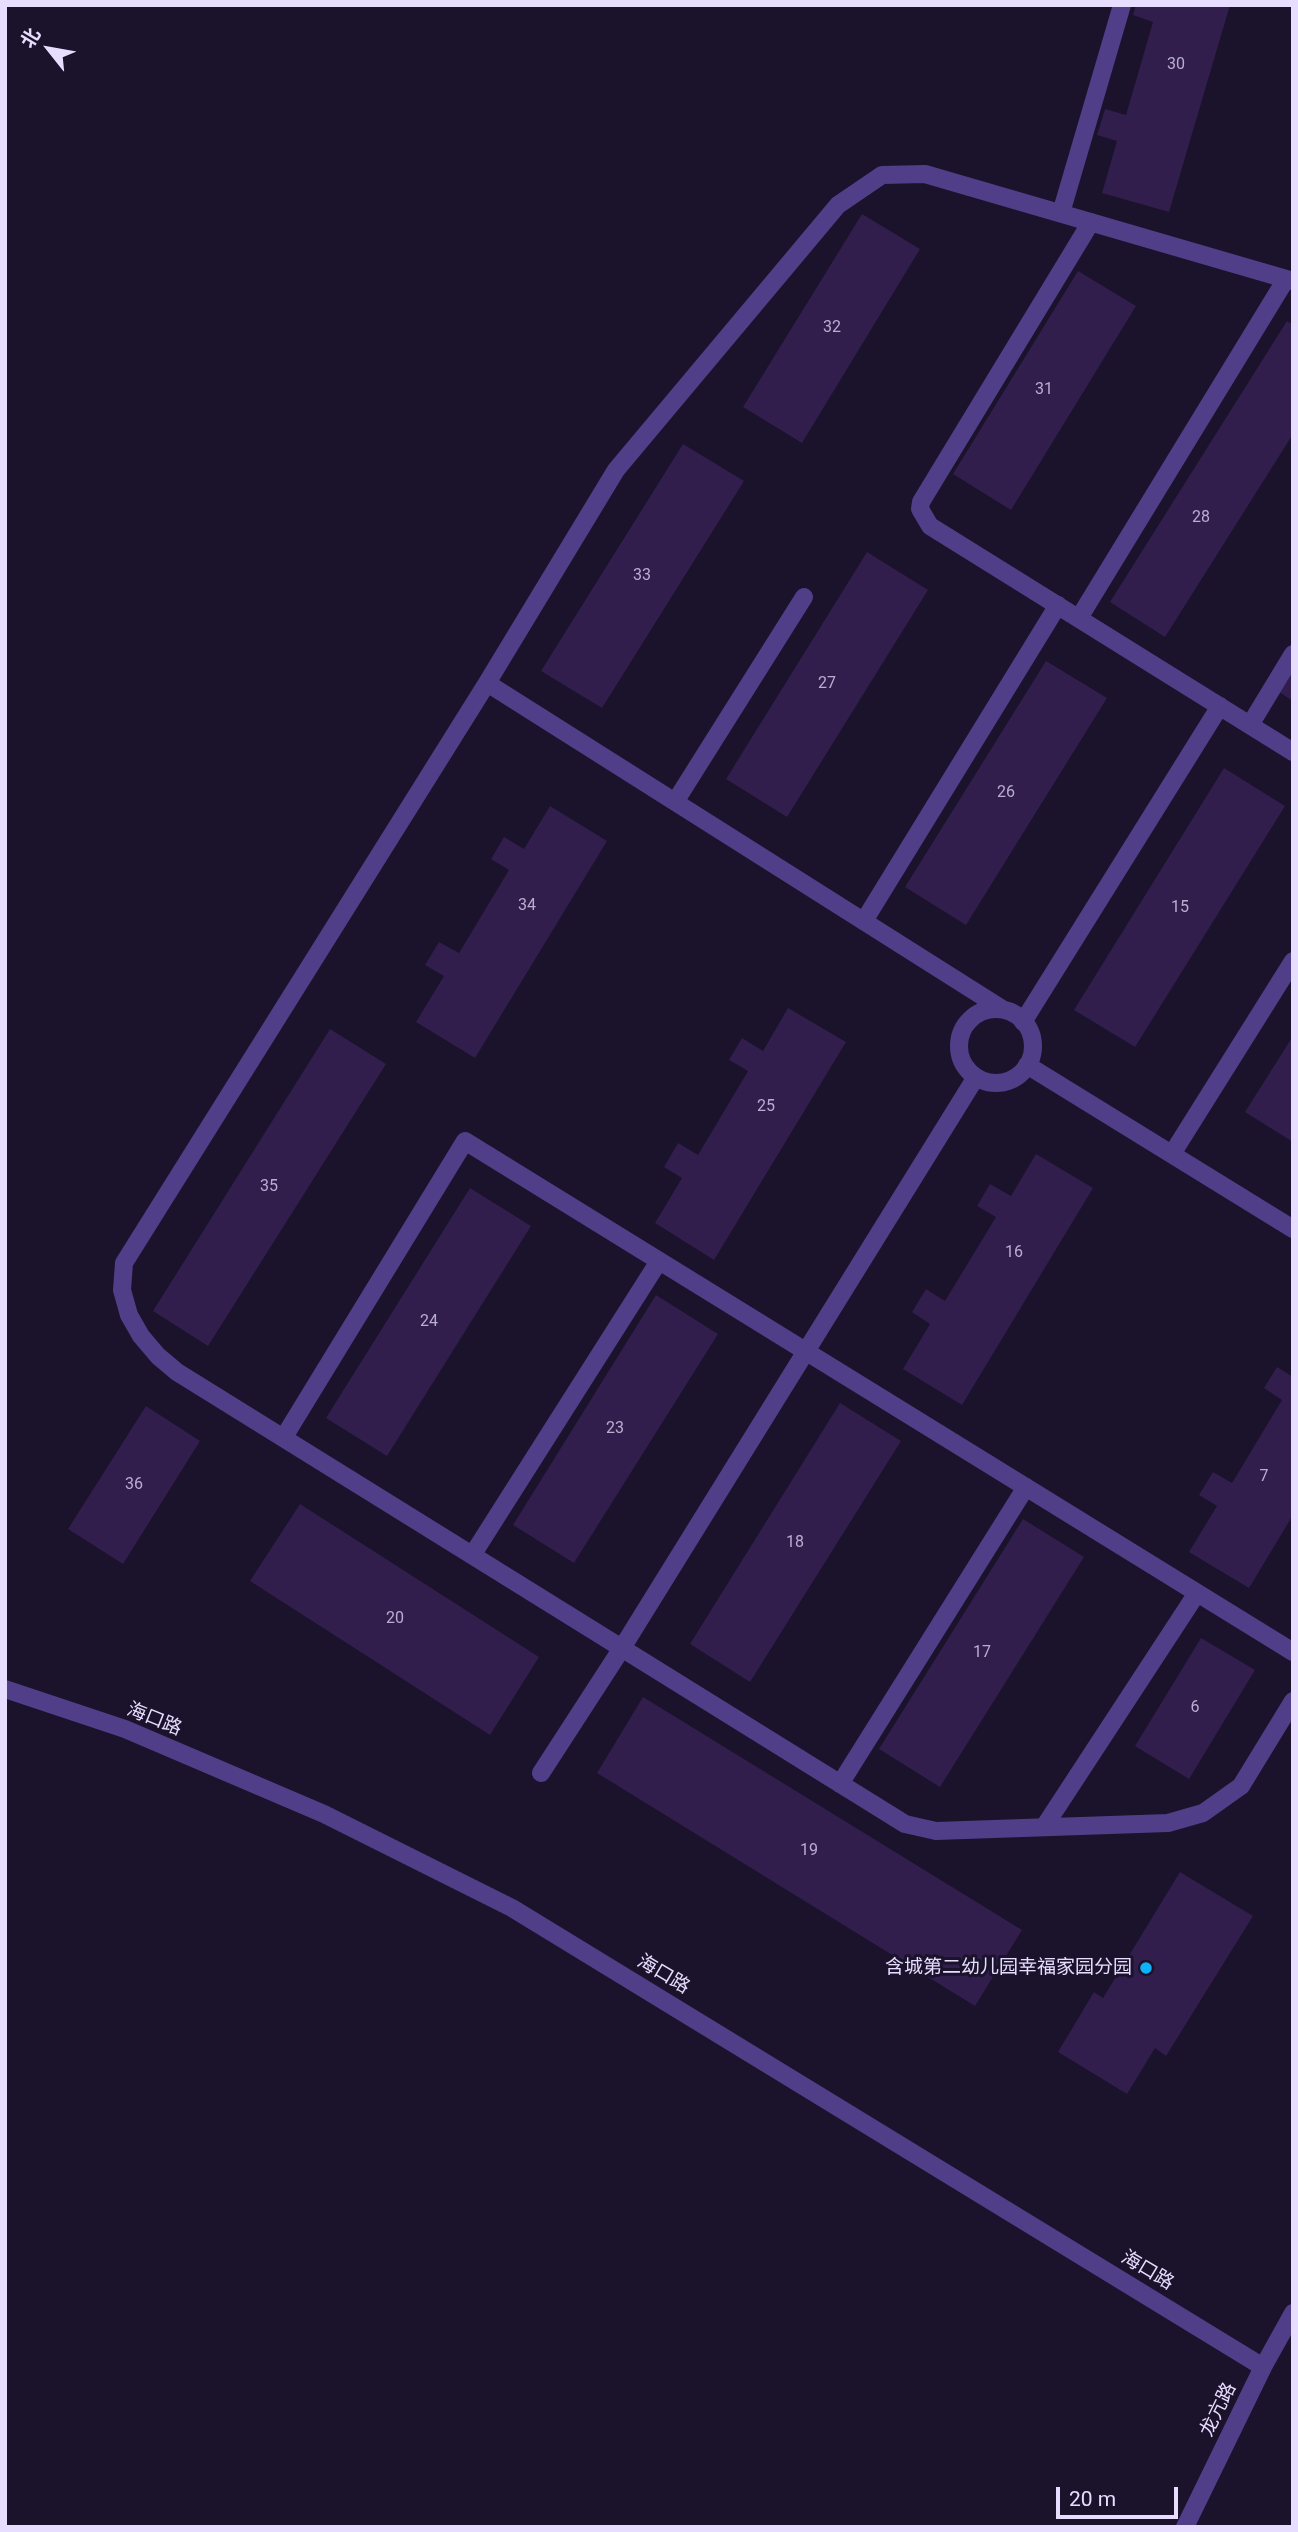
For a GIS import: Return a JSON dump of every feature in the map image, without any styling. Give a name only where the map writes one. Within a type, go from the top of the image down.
[{"type":"street","points":[[1060,213],[1122,5]]},
{"type":"street","points":[[1079,618],[1289,280],[925,174],[882,175],[838,205],[616,470],[487,683],[124,1263],[122,1290],[129,1315],[141,1336],[158,1356],[177,1372],[905,1824],[936,1831],[1168,1824],[1203,1813],[1241,1786],[1293,1701]]},
{"type":"street","points":[[1091,222],[921,502],[920,509],[930,526],[1293,752]]},
{"type":"street","points":[[676,803],[804,597]]},
{"type":"street","points":[[864,921],[1058,605]]},
{"type":"street","points":[[1250,725],[1293,654]]},
{"type":"street","points":[[487,683],[1014,1014],[1023,1022],[1032,1042],[1032,1054],[1020,1073],[999,1082],[987,1082],[976,1077],[961,1060],[959,1049],[964,1027],[981,1012],[1004,1010]]},
{"type":"street","points":[[1023,1022],[1220,706]]},
{"type":"street","points":[[1172,1154],[1293,961]]},
{"type":"street","points":[[1027,1065],[1293,1229]]},
{"type":"street","points":[[541,1773],[622,1648],[976,1077]]},
{"type":"street","points":[[284,1437],[465,1141],[1293,1652]]},
{"type":"street","points":[[472,1554],[659,1261]]},
{"type":"street","points":[[840,1784],[1026,1487]]},
{"type":"street","points":[[1044,1827],[1197,1593]]},
{"type":"street","name":"海口路","points":[[5,1689],[125,1730],[324,1814],[512,1908],[1263,2367]]},
{"type":"street","name":"龙亢路","points":[[1185,2527],[1263,2367],[1293,2313]]},
{"type":"building","points":[[1136,5],[1230,5],[1169,212],[1102,193],[1117,141],[1097,135],[1105,109],[1126,115],[1153,22],[1133,15]]},
{"type":"building","points":[[862,214],[920,249],[802,443],[743,407]]},
{"type":"building","points":[[1078,271],[1136,306],[1011,510],[953,474]]},
{"type":"building","points":[[1287,321],[1293,325],[1293,434],[1165,637],[1110,602]]},
{"type":"building","points":[[683,444],[744,481],[602,708],[541,671]]},
{"type":"building","points":[[867,552],[928,590],[787,817],[726,779]]},
{"type":"building","points":[[1293,657],[1293,701],[1273,688]]},
{"type":"building","points":[[1046,661],[1107,698],[966,925],[905,887]]},
{"type":"building","points":[[1224,768],[1285,806],[1135,1047],[1074,1010]]},
{"type":"building","points":[[550,806],[607,841],[475,1058],[416,1022],[444,976],[425,965],[439,942],[459,953],[509,870],[491,859],[504,837],[524,849]]},
{"type":"building","points":[[788,1008],[846,1042],[714,1260],[655,1223],[682,1178],[664,1167],[678,1143],[698,1155],[748,1071],[729,1060],[742,1038],[763,1051]]},
{"type":"building","points":[[330,1029],[386,1064],[208,1346],[153,1311]]},
{"type":"building","points":[[1293,1036],[1293,1142],[1245,1112]]},
{"type":"building","points":[[1036,1154],[1093,1188],[962,1405],[903,1369],[930,1324],[912,1312],[926,1289],[945,1301],[996,1217],[977,1206],[990,1184],[1011,1196]]},
{"type":"building","points":[[470,1188],[531,1226],[387,1456],[326,1418]]},
{"type":"building","points":[[656,1295],[718,1334],[574,1563],[513,1525]]},
{"type":"building","points":[[1277,1367],[1293,1377],[1293,1515],[1249,1588],[1189,1552],[1217,1506],[1199,1495],[1213,1472],[1232,1483],[1282,1400],[1264,1388]]},
{"type":"building","points":[[840,1403],[901,1441],[750,1682],[690,1644]]},
{"type":"building","points":[[146,1406],[200,1441],[123,1564],[68,1529]]},
{"type":"building","points":[[300,1504],[539,1657],[490,1735],[250,1581]]},
{"type":"building","points":[[1023,1519],[1084,1557],[940,1787],[879,1749]]},
{"type":"building","points":[[1201,1638],[1255,1670],[1189,1779],[1135,1746]]},
{"type":"building","points":[[643,1697],[1022,1930],[975,2006],[597,1773]]},
{"type":"building","points":[[1180,1872],[1253,1916],[1166,2056],[1155,2048],[1127,2094],[1058,2052],[1094,1992],[1103,1998]]},
{"type":"place","name":"含城第二幼儿园幸福家园分园","points":[[1146,1968]]}]
